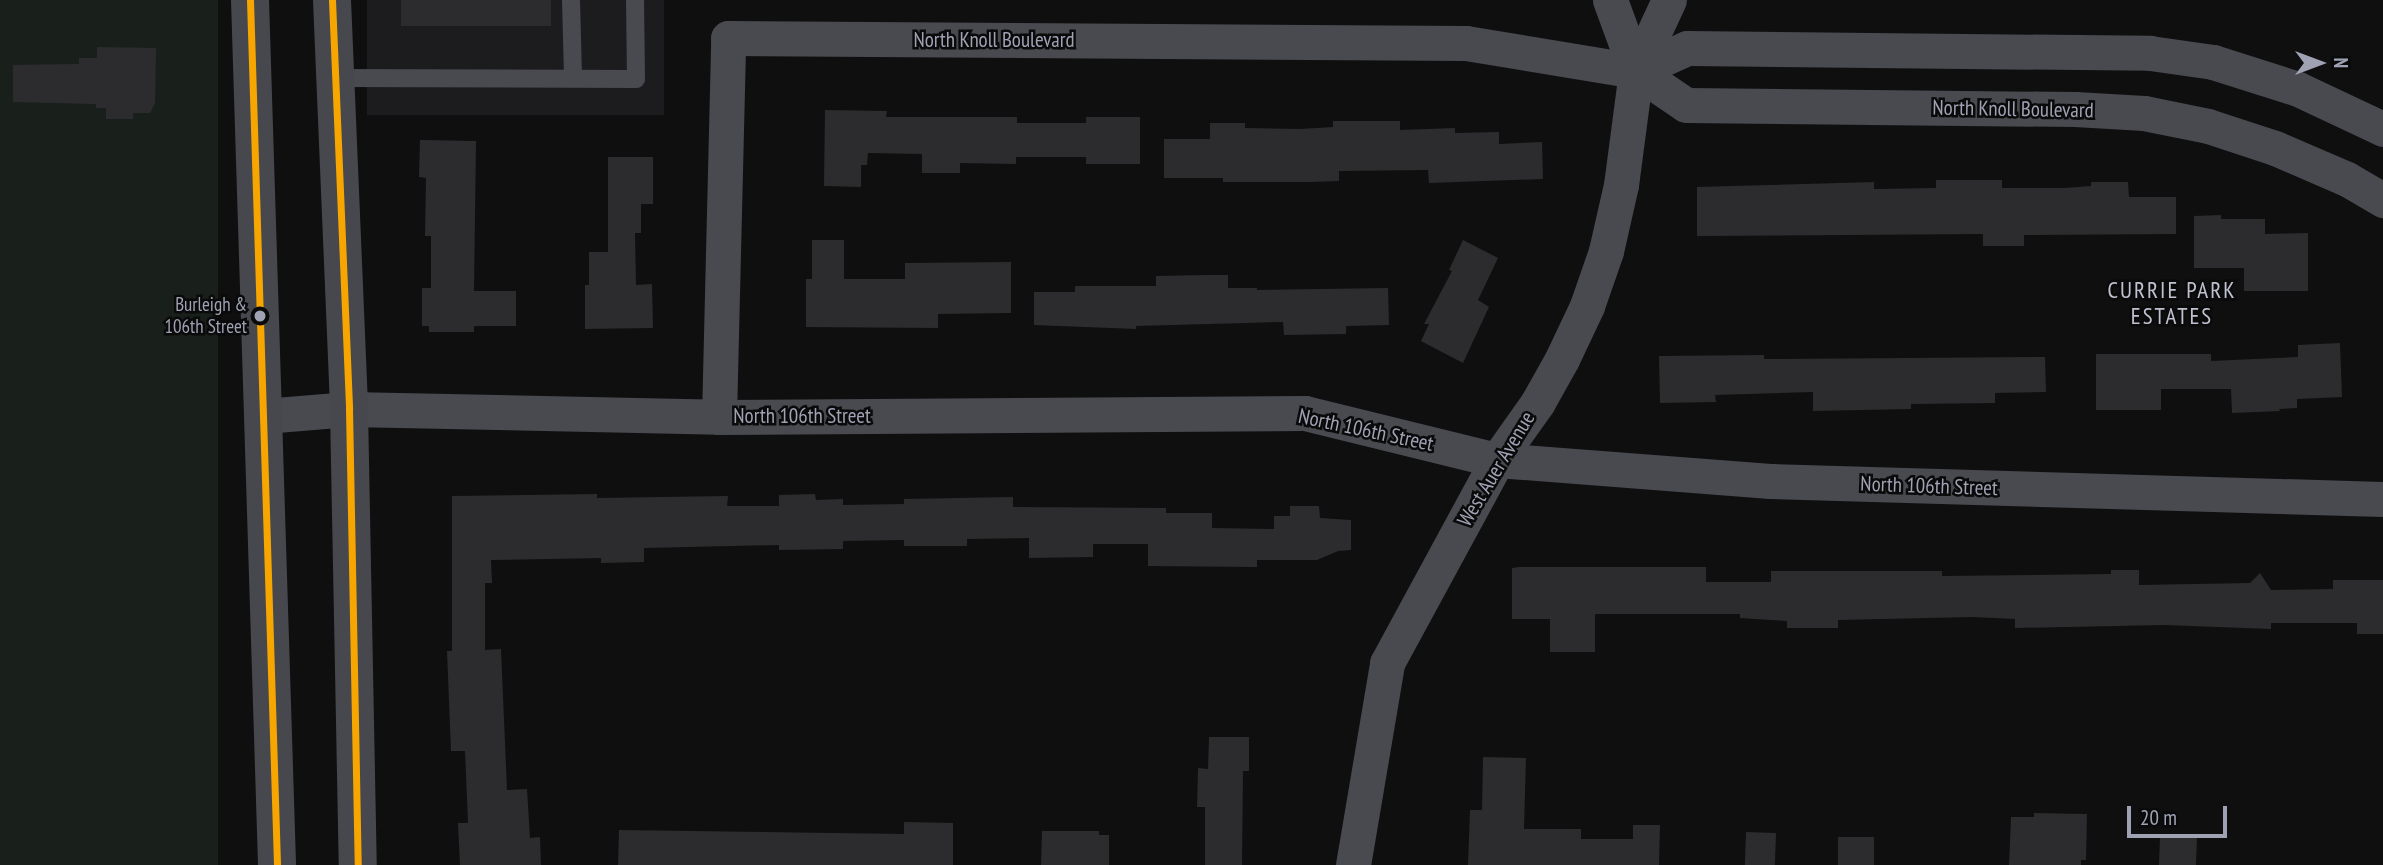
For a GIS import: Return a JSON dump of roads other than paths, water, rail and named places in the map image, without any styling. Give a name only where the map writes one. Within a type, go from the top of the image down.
[{"type":"main road","points":[[250,0],[277,865]]},
{"type":"main road","points":[[332,0],[349,409],[358,865]]},
{"type":"street","name":"West Auer Avenue","points":[[1610,0],[1636,71]]},
{"type":"street","name":"West Auer Avenue","points":[[1353,865],[1387,663],[1497,460],[1538,402],[1587,306],[1606,251],[1621,185],[1636,71],[1669,0]]},
{"type":"street","name":"North Knoll Boulevard","points":[[719,417],[728,38],[1466,43],[1636,71],[1686,105],[2075,109],[2144,113],[2208,126],[2275,148],[2347,179],[2383,200]]},
{"type":"street","points":[[1636,71],[1687,48],[2150,53],[2213,62],[2286,85],[2383,129]]},
{"type":"street","name":"North 106th Street","points":[[264,416],[349,409],[719,417],[1305,412],[1497,460],[1770,481],[2383,499]]},
{"type":"lane","points":[[571,0],[573,78]]},
{"type":"lane","points":[[335,78],[636,79],[635,0]]},
{"type":"place","name":"Burleigh & 106th Street","points":[[260,316]]},
{"type":"district","name":"CURRIE PARK ESTATES","points":[[2172,303]]}]
